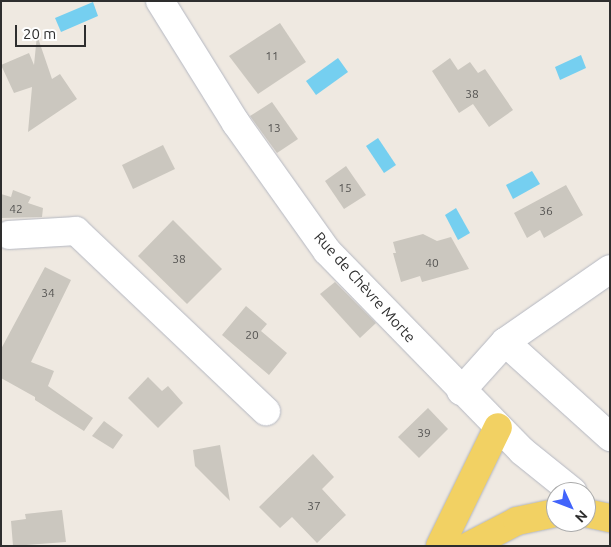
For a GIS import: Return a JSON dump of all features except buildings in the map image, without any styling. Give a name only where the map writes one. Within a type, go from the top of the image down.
[{"type":"main road","points":[[440,546],[456,518],[498,427]]},
{"type":"main road","points":[[469,546],[517,521],[546,515]]},
{"type":"street","name":"Rue de Chèvre Morte","points":[[160,1],[236,123],[327,251],[460,391],[522,451],[561,482]]},
{"type":"street","points":[[4,239],[76,231],[266,411]]},
{"type":"street","points":[[460,391],[506,342],[610,269]]},
{"type":"street","points":[[506,342],[610,437]]},
{"type":"water","points":[[93,2],[98,16],[61,32],[55,18]]},
{"type":"water","points":[[581,55],[586,68],[560,80],[555,67]]},
{"type":"water","points":[[338,58],[348,72],[316,95],[306,81]]},
{"type":"water","points":[[378,138],[396,165],[384,173],[366,146]]},
{"type":"water","points":[[532,171],[540,184],[513,199],[506,185]]},
{"type":"water","points":[[456,208],[470,233],[458,240],[445,215]]}]
